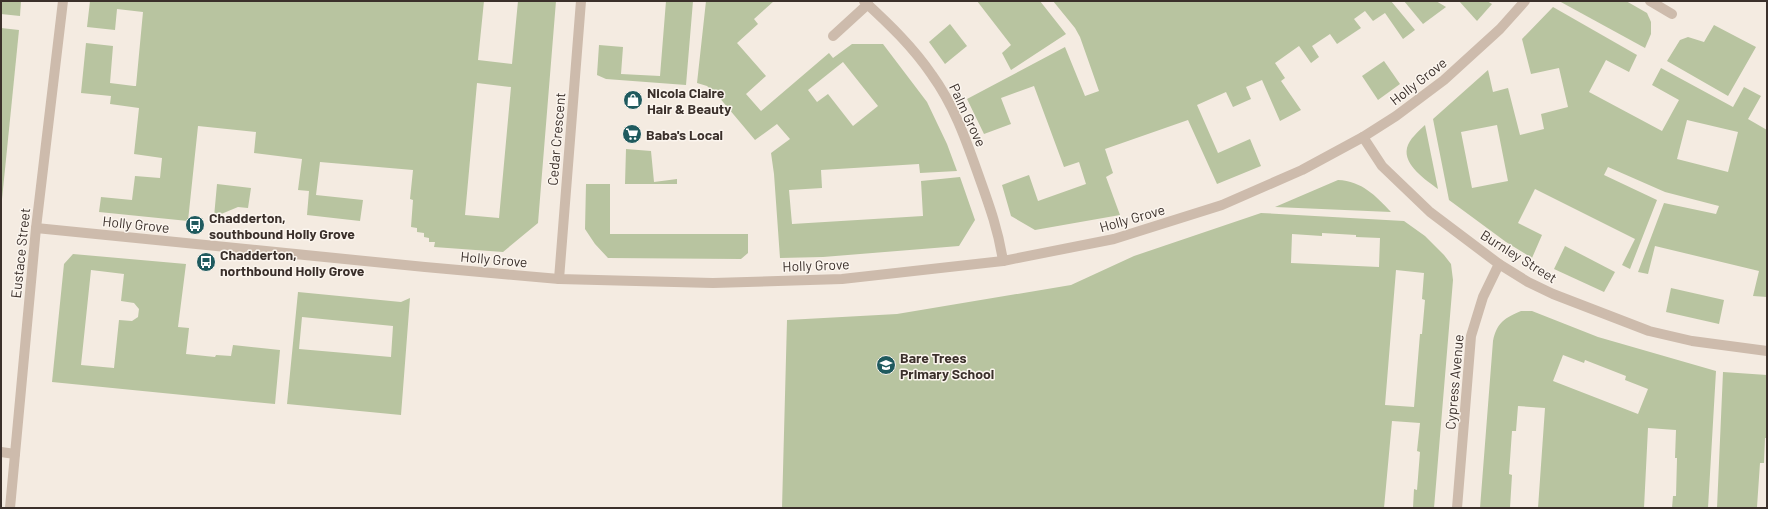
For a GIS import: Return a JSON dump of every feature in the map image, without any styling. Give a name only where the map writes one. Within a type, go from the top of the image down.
[{"type":"street","name":"Eustace Street","points":[[10,508],[36,228],[63,1]]},
{"type":"street","name":"Cedar Crescent","points":[[559,279],[581,1]]},
{"type":"street","name":"Holly Grove","points":[[36,228],[559,279],[713,283],[842,279],[1003,261],[1114,239],[1222,205],[1302,170],[1363,137],[1396,116],[1444,80],[1500,29],[1525,1]]},
{"type":"street","points":[[1650,1],[1672,14]]},
{"type":"street","name":"Palm Grove","points":[[833,36],[866,2],[908,44],[923,63],[950,104],[964,135],[996,222],[1003,261]]},
{"type":"street","name":"Burnley Street","points":[[1363,137],[1382,166],[1430,212],[1499,264],[1553,294],[1649,330],[1692,341],[1767,351]]},
{"type":"street","name":"Cypress Avenue","points":[[1457,508],[1471,336],[1483,296],[1499,264]]},
{"type":"street","points":[[1,452],[16,454]]},
{"type":"green space","points":[[1,1],[21,1],[20,16],[1,14]]},
{"type":"green space","points":[[90,1],[484,1],[478,60],[512,64],[518,1],[556,1],[538,223],[503,252],[434,247],[435,242],[429,242],[429,238],[424,237],[424,233],[417,232],[417,228],[411,227],[413,200],[410,199],[413,170],[320,162],[316,195],[363,200],[360,221],[307,215],[309,191],[298,190],[302,159],[254,153],[256,132],[198,126],[188,221],[99,212],[101,197],[132,200],[135,176],[160,178],[162,158],[134,154],[139,108],[110,104],[111,96],[81,93],[86,43],[113,46],[110,83],[136,86],[143,12],[117,9],[115,30],[87,27]],"holes":[[[477,83],[511,87],[499,218],[465,215]]]},
{"type":"green space","points":[[666,1],[693,1],[686,85],[606,79],[597,75],[599,45],[623,47],[621,74],[660,76]]},
{"type":"green space","points":[[706,1],[774,1],[754,19],[758,24],[737,43],[766,76],[746,94],[761,111],[829,53],[833,58],[852,44],[883,44],[927,102],[947,144],[957,171],[920,173],[919,164],[821,170],[822,188],[789,190],[792,224],[923,216],[921,181],[960,177],[975,220],[959,246],[823,257],[780,258],[771,153],[790,139],[777,124],[755,140],[718,96],[707,86],[697,83]],"holes":[[[843,62],[878,106],[853,126],[828,94],[817,102],[808,90]]]},
{"type":"green space","points":[[977,1],[1040,1],[1066,34],[1011,70],[1002,53],[1011,45]]},
{"type":"green space","points":[[1053,1],[1391,1],[1415,30],[1403,39],[1385,13],[1373,21],[1365,11],[1354,19],[1361,28],[1337,44],[1330,34],[1312,46],[1319,57],[1311,63],[1299,46],[1275,63],[1285,78],[1281,81],[1301,110],[1280,121],[1262,80],[1246,87],[1251,99],[1233,107],[1226,92],[1197,105],[1218,153],[1250,139],[1261,166],[1217,184],[1188,120],[1105,149],[1113,173],[1106,177],[1120,215],[1035,230],[1011,216],[1002,185],[1029,175],[1038,201],[1086,184],[1079,162],[1064,167],[1034,86],[1001,98],[1011,124],[984,134],[967,99],[1065,47],[1085,96],[1099,91],[1080,37],[1075,28]]},
{"type":"green space","points":[[1404,1],[1436,1],[1446,7],[1423,24]]},
{"type":"green space","points":[[1459,1],[1487,1],[1492,4],[1477,21]]},
{"type":"green space","points":[[1559,1],[1626,1],[1647,13],[1651,22],[1651,34],[1645,48]]},
{"type":"green space","points":[[1553,7],[1637,55],[1629,72],[1606,60],[1589,92],[1662,131],[1679,100],[1652,85],[1661,68],[1733,107],[1744,87],[1761,96],[1748,119],[1767,130],[1767,297],[1753,296],[1759,271],[1655,246],[1648,274],[1638,272],[1664,203],[1716,214],[1719,206],[1665,192],[1608,167],[1604,175],[1657,200],[1630,269],[1622,265],[1635,239],[1535,189],[1518,223],[1542,235],[1532,258],[1506,242],[1449,200],[1433,119],[1488,70],[1493,92],[1508,88],[1520,135],[1544,129],[1541,114],[1568,107],[1559,68],[1531,74],[1522,39]],"holes":[[[1687,120],[1738,132],[1728,172],[1677,159]],[[1497,125],[1508,181],[1472,188],[1461,132]]]},
{"type":"green space","points":[[950,24],[967,46],[945,64],[929,42]]},
{"type":"green space","points":[[1714,25],[1756,47],[1728,96],[1667,61],[1680,40],[1688,37],[1704,42]]},
{"type":"green space","points":[[1,28],[19,30],[1,209]]},
{"type":"green space","points":[[1384,61],[1400,84],[1378,100],[1362,76]]},
{"type":"green space","points":[[1425,125],[1438,189],[1416,172],[1408,160],[1408,145],[1414,135]]},
{"type":"green space","points":[[626,149],[651,151],[654,182],[677,179],[677,184],[625,184]]},
{"type":"green space","points":[[1338,180],[1354,183],[1368,190],[1391,212],[1275,207]]},
{"type":"green space","points":[[217,184],[251,188],[248,208],[238,207],[214,217]]},
{"type":"green space","points":[[586,184],[610,184],[610,234],[748,234],[748,253],[741,259],[608,258],[595,244],[585,229]]},
{"type":"green space","points":[[1261,213],[1404,221],[1425,236],[1451,264],[1453,280],[1434,508],[1413,508],[1414,489],[1417,490],[1420,452],[1417,451],[1420,423],[1392,421],[1384,508],[782,508],[787,320],[897,314],[1071,285],[1134,256]],"holes":[[[1322,233],[1380,238],[1379,267],[1291,263],[1292,234],[1322,236]],[[1396,270],[1424,273],[1422,299],[1425,300],[1422,334],[1420,334],[1414,407],[1385,405]]]},
{"type":"green space","points":[[1565,246],[1615,272],[1604,292],[1554,269]]},
{"type":"green space","points":[[73,254],[186,264],[178,327],[189,328],[186,354],[215,357],[216,355],[231,356],[233,345],[280,350],[275,404],[52,382],[64,264]],"holes":[[[91,270],[124,274],[121,301],[134,303],[139,309],[138,317],[132,321],[119,320],[114,368],[81,365]]]},
{"type":"green space","points":[[1671,288],[1724,300],[1719,324],[1666,312]]},
{"type":"green space","points":[[298,292],[401,302],[410,298],[401,415],[287,404]],"holes":[[[302,317],[393,326],[391,357],[299,349]]]},
{"type":"green space","points":[[1521,311],[1532,311],[1598,337],[1716,371],[1708,508],[1672,508],[1673,496],[1676,496],[1676,430],[1648,428],[1644,508],[1538,508],[1545,408],[1518,406],[1516,431],[1512,431],[1509,474],[1512,475],[1510,508],[1480,508],[1493,341],[1499,325]],"holes":[[[1563,355],[1584,363],[1585,360],[1626,376],[1625,380],[1648,389],[1638,414],[1553,381]]]},
{"type":"green space","points":[[1723,372],[1767,375],[1767,438],[1765,438],[1764,463],[1760,463],[1757,507],[1761,508],[1717,508]]},
{"type":"place","name":"Nicola Claire Hair & Beauty","points":[[633,100]]},
{"type":"place","name":"Baba's Local","points":[[632,134]]},
{"type":"place","name":"Chadderton, southbound Holly Grove","points":[[195,225]]},
{"type":"place","name":"Chadderton, northbound Holly Grove","points":[[206,262]]},
{"type":"place","name":"Bare Trees Primary School","points":[[886,365]]}]
